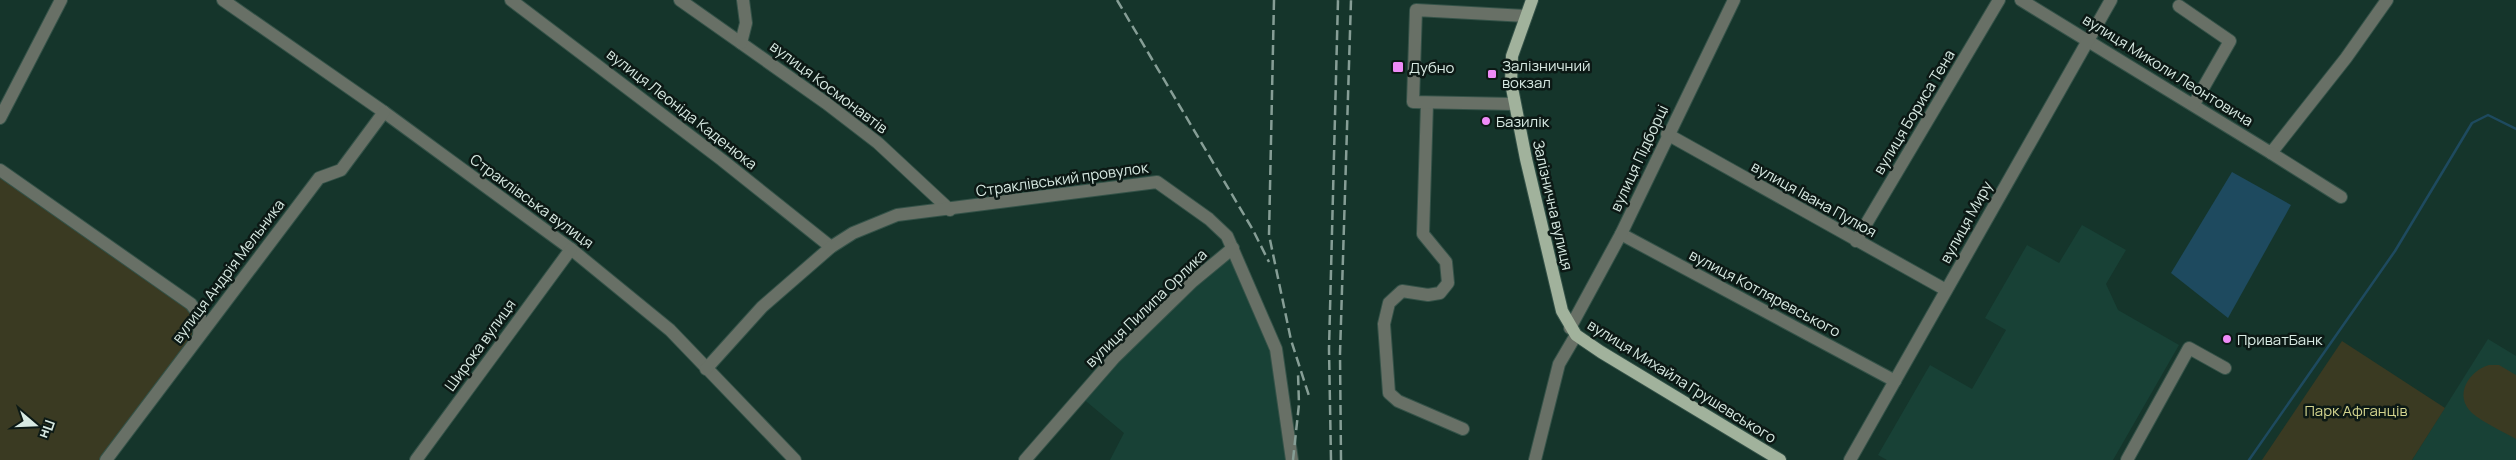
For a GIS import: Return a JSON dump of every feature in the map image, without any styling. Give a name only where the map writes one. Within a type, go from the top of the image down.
[{"type":"main road","name":"Залізнична вулиця","points":[[1532,0],[1511,62],[1514,104],[1554,283],[1562,311],[1573,332]]},
{"type":"main road","name":"вулиця Михайла Грушевського","points":[[1573,332],[1780,460]]},
{"type":"street","points":[[0,118],[61,0]]},
{"type":"street","name":"Страклівська вулиця","points":[[223,0],[384,112],[571,249],[670,330],[794,460]]},
{"type":"street","name":"вулиця Леоніда Каденюка","points":[[511,0],[714,154],[831,247]]},
{"type":"street","name":"вулиця Космонавтів","points":[[680,0],[826,103],[878,143],[950,210]]},
{"type":"street","points":[[741,43],[746,23],[743,0]]},
{"type":"street","name":"вулиця Підборці","points":[[1573,332],[1667,134],[1734,0]]},
{"type":"street","name":"вулиця Бориса Тена","points":[[1856,241],[1999,0]]},
{"type":"street","name":"вулиця Миколи Леонтовича","points":[[2021,0],[2194,104],[2341,197]]},
{"type":"street","name":"вулиця Миру","points":[[1850,460],[2111,0]]},
{"type":"street","points":[[2271,153],[2346,58],[2387,0]]},
{"type":"street","points":[[2179,6],[2230,41],[2194,104]]},
{"type":"street","points":[[1514,104],[1412,102],[1416,10],[1526,16]]},
{"type":"street","points":[[1427,103],[1424,234],[1446,262],[1448,283],[1440,293],[1428,295],[1402,291],[1389,303],[1384,324],[1388,358],[1388,387],[1390,393],[1398,401],[1464,429]]},
{"type":"street","name":"вулиця Андрія Мельника","points":[[106,460],[320,178],[341,170],[384,112]]},
{"type":"street","name":"вулиця Івана Пулюя","points":[[1667,134],[1946,290]]},
{"type":"street","points":[[0,170],[192,304],[200,316],[199,336]]},
{"type":"street","name":"Страклівський провулок","points":[[706,369],[762,307],[831,247],[853,233],[897,216],[1157,182],[1209,219],[1227,236],[1233,248],[1276,349],[1292,460]]},
{"type":"street","name":"вулиця Котляревського","points":[[1621,234],[1895,381]]},
{"type":"street","name":"вулиця Пилипа Орлика","points":[[1025,460],[1114,358],[1193,281],[1233,248]]},
{"type":"street","name":"Широка вулиця","points":[[416,460],[571,249]]},
{"type":"street","points":[[1535,460],[1559,364],[1573,332]]},
{"type":"street","points":[[2127,460],[2189,348],[2225,368]]},
{"type":"shaded area","points":[[2232,172],[2291,205],[2228,318],[2171,273]]},
{"type":"shaded area","points":[[2082,225],[2126,250],[2106,284],[2118,310],[2179,345],[2113,460],[1887,460],[1878,455],[1930,365],[1972,389],[2006,330],[1985,318],[2027,245],[2059,263]]},
{"type":"shaded area","points":[[1233,248],[1276,349],[1292,460],[1110,460],[1124,433],[1081,397]]},
{"type":"shaded area","points":[[2488,339],[2516,356],[2516,460],[2412,460]]},
{"type":"green space","points":[[0,177],[167,293],[197,317],[195,333],[100,460],[0,460]]},
{"type":"green space","name":"Парк Афганців","points":[[2342,341],[2445,408],[2412,460],[2262,460]]},
{"type":"green space","points":[[2489,365],[2499,365],[2516,375],[2516,439],[2482,420],[2466,406],[2464,391],[2466,384],[2475,372]]},
{"type":"waterway","points":[[2249,460],[2395,251],[2472,123],[2488,115],[2516,129]]},
{"type":"railway","points":[[1117,0],[1253,230],[1269,262]]},
{"type":"railway","points":[[1274,0],[1269,235],[1291,340],[1310,399]]},
{"type":"railway","points":[[1331,460],[1329,349],[1338,0]]},
{"type":"railway","points":[[1341,460],[1340,354],[1351,0]]},
{"type":"railway","points":[[1293,460],[1299,404],[1298,373]]},
{"type":"place","name":"Дубно","points":[[1398,67]]},
{"type":"place","name":"Залізничний вокзал","points":[[1492,74]]},
{"type":"place","name":"Базилік","points":[[1486,121]]},
{"type":"place","name":"ПриватБанк","points":[[2227,339]]}]
